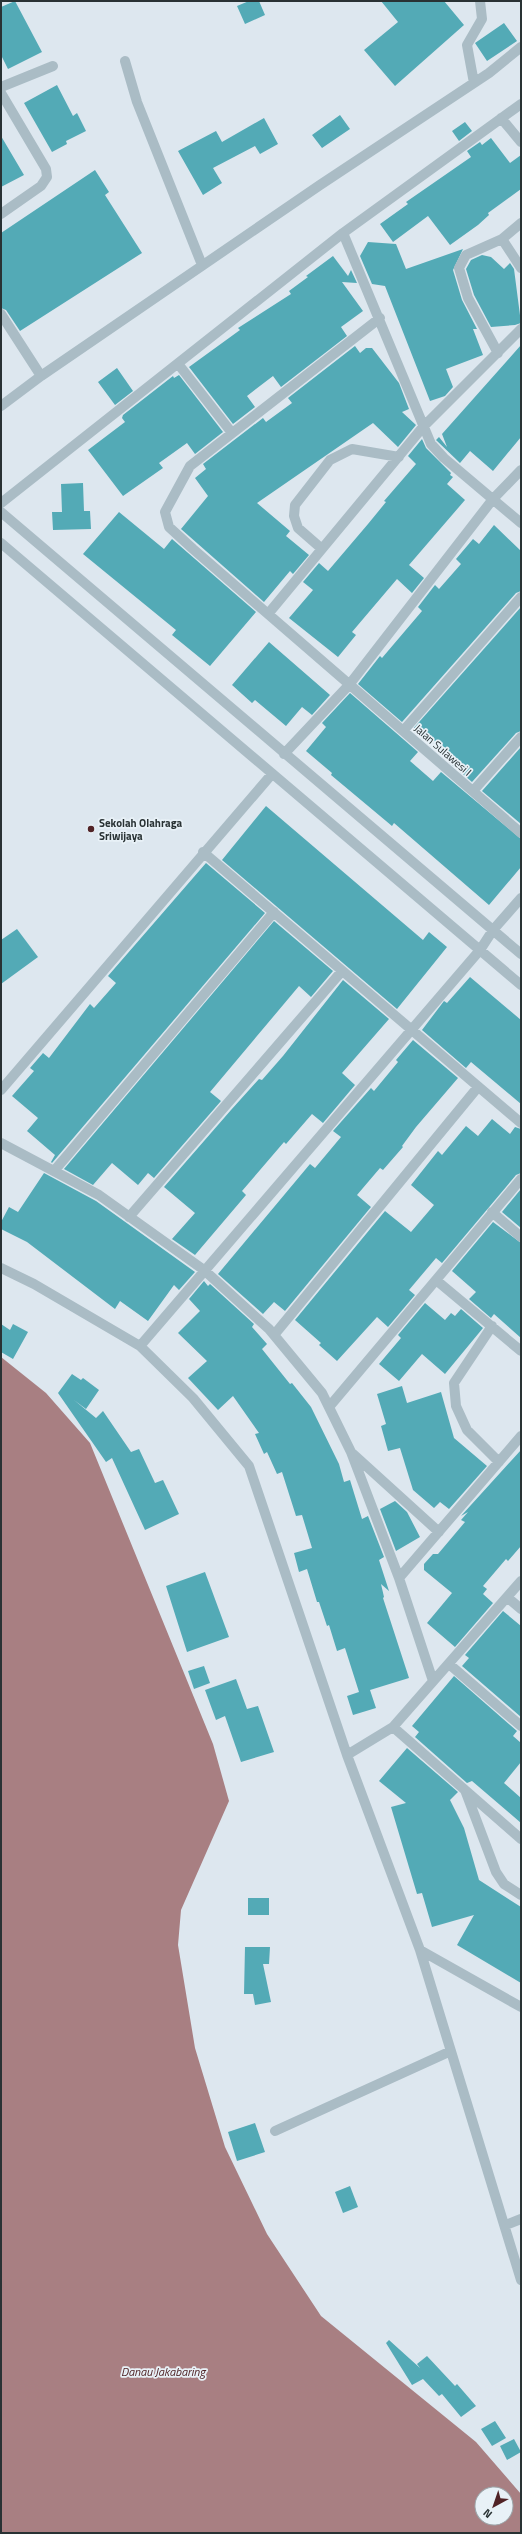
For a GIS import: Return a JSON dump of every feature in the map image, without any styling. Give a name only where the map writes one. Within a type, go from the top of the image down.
[{"type":"street","points":[[474,83],[467,45],[482,19],[480,1]]},
{"type":"street","points":[[1,406],[41,376],[202,265],[474,83],[521,48]]},
{"type":"street","points":[[125,61],[137,102],[202,265]]},
{"type":"street","points":[[1,87],[54,66]]},
{"type":"street","points":[[1,93],[46,169],[48,177],[41,186],[1,214]]},
{"type":"street","points":[[1,503],[343,234],[521,104]]},
{"type":"street","points":[[501,118],[521,142]]},
{"type":"street","points":[[498,353],[468,298],[459,268],[466,256],[502,239],[521,223]]},
{"type":"street","points":[[343,234],[380,318],[431,444],[444,458],[521,523]]},
{"type":"street","points":[[502,239],[521,268]]},
{"type":"street","points":[[1,314],[41,376]]},
{"type":"street","name":"Jalan Sulawesi I","points":[[380,318],[190,466],[165,512],[169,527],[521,833]]},
{"type":"street","points":[[268,614],[423,427],[498,353],[521,328]]},
{"type":"street","points":[[178,365],[232,433]]},
{"type":"street","points":[[322,549],[298,528],[294,516],[295,505],[330,460],[352,449],[399,457]]},
{"type":"street","points":[[284,754],[349,684],[493,500],[521,470]]},
{"type":"street","points":[[1,512],[521,954]]},
{"type":"street","points":[[1,543],[521,985]]},
{"type":"street","points":[[403,732],[521,597]]},
{"type":"street","points":[[473,791],[521,737]]},
{"type":"street","points":[[1,1090],[203,852],[272,774]]},
{"type":"street","points":[[203,852],[521,1123]]},
{"type":"street","points":[[140,1346],[410,1029],[480,950],[493,930],[521,898]]},
{"type":"street","points":[[54,1171],[274,912]]},
{"type":"street","points":[[130,1217],[342,971]]},
{"type":"street","points":[[274,1335],[478,1087]]},
{"type":"street","points":[[1,1143],[99,1195],[204,1270],[274,1335],[322,1393],[351,1452],[399,1578],[433,1681]]},
{"type":"street","points":[[329,1407],[521,1179]]},
{"type":"street","points":[[492,1212],[521,1237]]},
{"type":"street","points":[[1,1268],[34,1284],[140,1346],[193,1398],[249,1466],[347,1755],[420,1950],[506,2225],[521,2280]]},
{"type":"street","points":[[436,1280],[521,1351]]},
{"type":"street","points":[[492,1326],[454,1383],[456,1406],[467,1430],[499,1462]]},
{"type":"street","points":[[399,1578],[521,1436]]},
{"type":"street","points":[[351,1452],[439,1532]]},
{"type":"street","points":[[347,1755],[393,1727],[521,1581]]},
{"type":"street","points":[[507,1597],[521,1609]]},
{"type":"street","points":[[449,1664],[521,1726]]},
{"type":"street","points":[[393,1727],[521,1839]]},
{"type":"street","points":[[464,1789],[496,1872],[504,1884],[521,1895]]},
{"type":"street","points":[[420,1950],[521,2007]]},
{"type":"street","points":[[275,2131],[451,2051]]},
{"type":"street","points":[[506,2225],[521,2219]]},
{"type":"water","name":"Danau Jakabaring","points":[[1,1357],[46,1393],[90,1443],[213,1744],[229,1801],[181,1910],[178,1945],[195,2048],[225,2147],[267,2234],[321,2316],[476,2442],[521,2494],[521,2533],[1,2533]]},
{"type":"building","points":[[15,1],[42,52],[8,69],[1,55],[1,7]]},
{"type":"building","points":[[249,1],[259,1],[265,15],[245,24],[237,6]]},
{"type":"building","points":[[381,1],[444,1],[464,25],[395,86],[364,50],[398,22]]},
{"type":"building","points":[[504,23],[517,41],[487,61],[475,43]]},
{"type":"building","points":[[57,85],[73,116],[77,113],[86,131],[66,141],[67,144],[52,152],[24,103]]},
{"type":"building","points":[[340,115],[350,129],[322,148],[312,135]]},
{"type":"building","points":[[264,118],[278,144],[260,154],[255,146],[213,168],[222,183],[203,195],[178,151],[216,131],[222,142]]},
{"type":"building","points":[[465,122],[472,131],[459,141],[452,131]]},
{"type":"building","points":[[1,136],[24,175],[1,187]]},
{"type":"building","points":[[491,138],[510,163],[521,155],[521,189],[488,213],[489,215],[478,225],[450,245],[428,216],[393,242],[380,224],[408,204],[406,202],[471,157],[467,151],[480,142],[482,145]]},
{"type":"building","points":[[95,170],[109,192],[105,195],[142,253],[20,331],[6,310],[1,308],[1,233]]},
{"type":"building","points":[[368,242],[396,244],[406,269],[463,249],[453,270],[462,300],[477,329],[473,329],[483,355],[446,369],[453,387],[445,396],[430,401],[385,286],[372,284],[360,256]]},
{"type":"building","points":[[482,255],[491,257],[504,269],[510,263],[514,269],[521,323],[491,327],[474,295],[466,269],[471,260]]},
{"type":"building","points":[[333,256],[348,276],[351,270],[357,283],[342,282],[363,311],[341,327],[347,336],[281,387],[273,376],[247,396],[255,407],[233,424],[189,367],[240,330],[238,328],[291,294],[289,291]]},
{"type":"building","points":[[521,345],[521,437],[493,471],[470,451],[460,463],[436,440],[439,437],[447,447],[442,434]]},
{"type":"building","points":[[355,346],[360,353],[366,348],[372,348],[399,383],[409,409],[402,412],[416,425],[398,447],[373,423],[257,503],[290,531],[286,536],[309,555],[293,574],[290,571],[264,602],[181,529],[208,496],[195,478],[206,469],[203,464],[263,418],[266,422],[292,403],[288,398]]},
{"type":"building","points":[[117,368],[133,391],[115,405],[98,382]]},
{"type":"building","points":[[179,375],[223,432],[195,454],[187,443],[159,463],[163,468],[123,496],[88,450],[125,422],[122,418],[123,415],[173,376],[174,378]]},
{"type":"building","points":[[422,439],[426,448],[451,473],[450,475],[453,477],[447,484],[465,500],[409,565],[424,578],[412,593],[397,579],[352,632],[356,635],[338,657],[289,618],[313,590],[303,582],[319,563],[328,571],[368,524],[386,502],[384,501],[416,464],[408,456]]},
{"type":"building","points":[[83,483],[84,511],[90,511],[91,529],[53,530],[52,512],[62,512],[61,484]]},
{"type":"building","points":[[119,512],[164,549],[172,539],[256,612],[210,666],[172,635],[176,630],[83,554]]},
{"type":"building","points":[[494,525],[521,551],[521,591],[516,593],[402,722],[358,684],[380,656],[382,658],[422,611],[418,607],[435,585],[439,589],[461,564],[456,559],[473,539],[479,544]]},
{"type":"building","points":[[521,607],[521,731],[516,733],[472,782],[449,762],[453,757],[430,737],[426,742],[412,730]]},
{"type":"building","points":[[269,642],[330,695],[312,715],[302,707],[286,726],[255,700],[252,703],[232,685]]},
{"type":"building","points":[[350,693],[418,752],[410,761],[433,781],[441,772],[521,839],[521,867],[489,905],[394,823],[392,826],[331,775],[332,773],[306,751],[326,727],[322,723]]},
{"type":"building","points":[[521,747],[521,824],[482,791]]},
{"type":"building","points":[[266,806],[423,940],[429,932],[447,947],[397,1009],[222,860]]},
{"type":"building","points":[[206,863],[265,913],[52,1163],[51,1162],[55,1155],[27,1131],[38,1118],[12,1096],[34,1071],[30,1068],[43,1053],[49,1058],[90,1004],[94,1008],[116,983],[108,976]]},
{"type":"building","points":[[274,921],[333,971],[311,997],[299,986],[210,1092],[221,1101],[154,1178],[148,1173],[138,1185],[112,1163],[93,1185],[64,1169]]},
{"type":"building","points":[[17,929],[38,957],[1,984],[1,940]]},
{"type":"building","points":[[470,977],[521,1020],[521,1104],[471,1062],[466,1068],[422,1030],[444,1001],[447,1003]]},
{"type":"building","points":[[343,980],[389,1019],[342,1073],[355,1085],[323,1123],[312,1114],[286,1144],[284,1142],[242,1191],[246,1195],[195,1255],[172,1239],[195,1213],[164,1187],[259,1079],[262,1080],[283,1056]]},
{"type":"building","points":[[413,1040],[458,1078],[416,1127],[402,1146],[403,1147],[383,1170],[380,1168],[357,1195],[371,1207],[285,1311],[274,1302],[263,1314],[218,1274],[310,1164],[315,1168],[341,1137],[333,1131],[371,1088],[374,1091],[398,1062],[396,1060]]},
{"type":"building","points":[[492,1119],[510,1134],[515,1127],[521,1129],[521,1173],[516,1175],[442,1263],[436,1258],[409,1290],[415,1295],[388,1327],[377,1317],[337,1361],[319,1345],[321,1343],[295,1320],[385,1211],[411,1232],[434,1205],[411,1185],[438,1151],[442,1155],[466,1126],[478,1136]]},
{"type":"building","points":[[44,1173],[96,1201],[195,1272],[179,1290],[174,1285],[148,1321],[120,1301],[115,1309],[27,1242],[1,1229],[1,1222],[9,1207],[18,1212]]},
{"type":"building","points":[[521,1189],[521,1228],[502,1212]]},
{"type":"building","points":[[493,1222],[521,1243],[521,1338],[494,1314],[491,1318],[469,1299],[476,1292],[452,1271]]},
{"type":"building","points":[[204,1281],[208,1286],[210,1284],[254,1324],[252,1327],[267,1344],[262,1349],[311,1407],[339,1464],[344,1482],[350,1480],[362,1519],[368,1516],[384,1557],[379,1560],[389,1591],[381,1584],[383,1598],[409,1678],[370,1690],[376,1708],[353,1715],[347,1696],[359,1692],[345,1648],[337,1651],[329,1625],[327,1626],[319,1602],[317,1602],[307,1569],[299,1572],[294,1553],[312,1548],[302,1515],[296,1516],[282,1472],[277,1474],[267,1452],[264,1454],[255,1434],[259,1433],[233,1396],[218,1410],[188,1378],[207,1361],[178,1333],[200,1311],[189,1299]]},
{"type":"building","points":[[425,1303],[445,1320],[451,1313],[455,1316],[461,1309],[483,1328],[445,1374],[422,1354],[399,1381],[379,1364],[401,1338],[398,1335]]},
{"type":"building","points":[[1,1324],[10,1330],[13,1324],[28,1332],[13,1359],[1,1352]]},
{"type":"building","points":[[72,1374],[81,1380],[83,1378],[99,1390],[86,1409],[74,1400],[96,1418],[103,1411],[131,1452],[139,1449],[155,1483],[163,1480],[179,1514],[145,1530],[112,1458],[106,1462],[58,1393]]},
{"type":"building","points":[[402,1386],[407,1403],[441,1392],[454,1438],[487,1466],[449,1509],[440,1502],[434,1508],[413,1490],[400,1448],[388,1451],[381,1426],[386,1424],[377,1394]]},
{"type":"building","points":[[521,1450],[521,1546],[508,1561],[506,1559],[483,1586],[487,1589],[483,1594],[493,1603],[455,1647],[427,1623],[452,1593],[424,1570],[424,1564],[433,1554],[438,1554],[465,1522],[461,1520],[468,1512],[461,1516]]},
{"type":"building","points":[[395,1501],[407,1512],[420,1537],[396,1551],[380,1509]]},
{"type":"building","points":[[205,1572],[229,1637],[187,1652],[166,1586]]},
{"type":"building","points":[[503,1611],[521,1626],[521,1717],[462,1666],[469,1658],[465,1655]]},
{"type":"building","points":[[204,1666],[210,1683],[194,1689],[188,1671]]},
{"type":"building","points":[[454,1676],[517,1731],[513,1736],[521,1743],[521,1762],[504,1783],[521,1798],[521,1823],[472,1781],[467,1783],[415,1737],[419,1732],[412,1726]]},
{"type":"building","points":[[236,1679],[247,1709],[258,1706],[274,1752],[241,1762],[225,1716],[216,1720],[205,1690]]},
{"type":"building","points":[[407,1748],[458,1792],[450,1800],[464,1828],[479,1880],[521,1907],[521,1983],[457,1945],[474,1915],[432,1927],[422,1893],[417,1894],[391,1807],[406,1803],[379,1781]]},
{"type":"building","points":[[248,1898],[269,1898],[269,1915],[248,1915]]},
{"type":"building","points":[[245,1947],[270,1947],[269,1964],[263,1964],[271,2002],[255,2005],[253,1994],[244,1994]]},
{"type":"building","points":[[255,2123],[265,2152],[237,2161],[228,2132]]},
{"type":"building","points":[[350,2186],[358,2207],[343,2213],[335,2192]]},
{"type":"building","points":[[389,2340],[420,2368],[417,2364],[427,2356],[455,2386],[457,2384],[476,2406],[461,2417],[442,2394],[439,2396],[423,2379],[412,2385],[386,2343]]},
{"type":"building","points":[[495,2421],[506,2438],[492,2446],[481,2429]]},
{"type":"building","points":[[514,2439],[521,2452],[507,2460],[500,2446]]},
{"type":"place","name":"Sekolah Olahraga Sriwijaya","points":[[91,829]]}]
